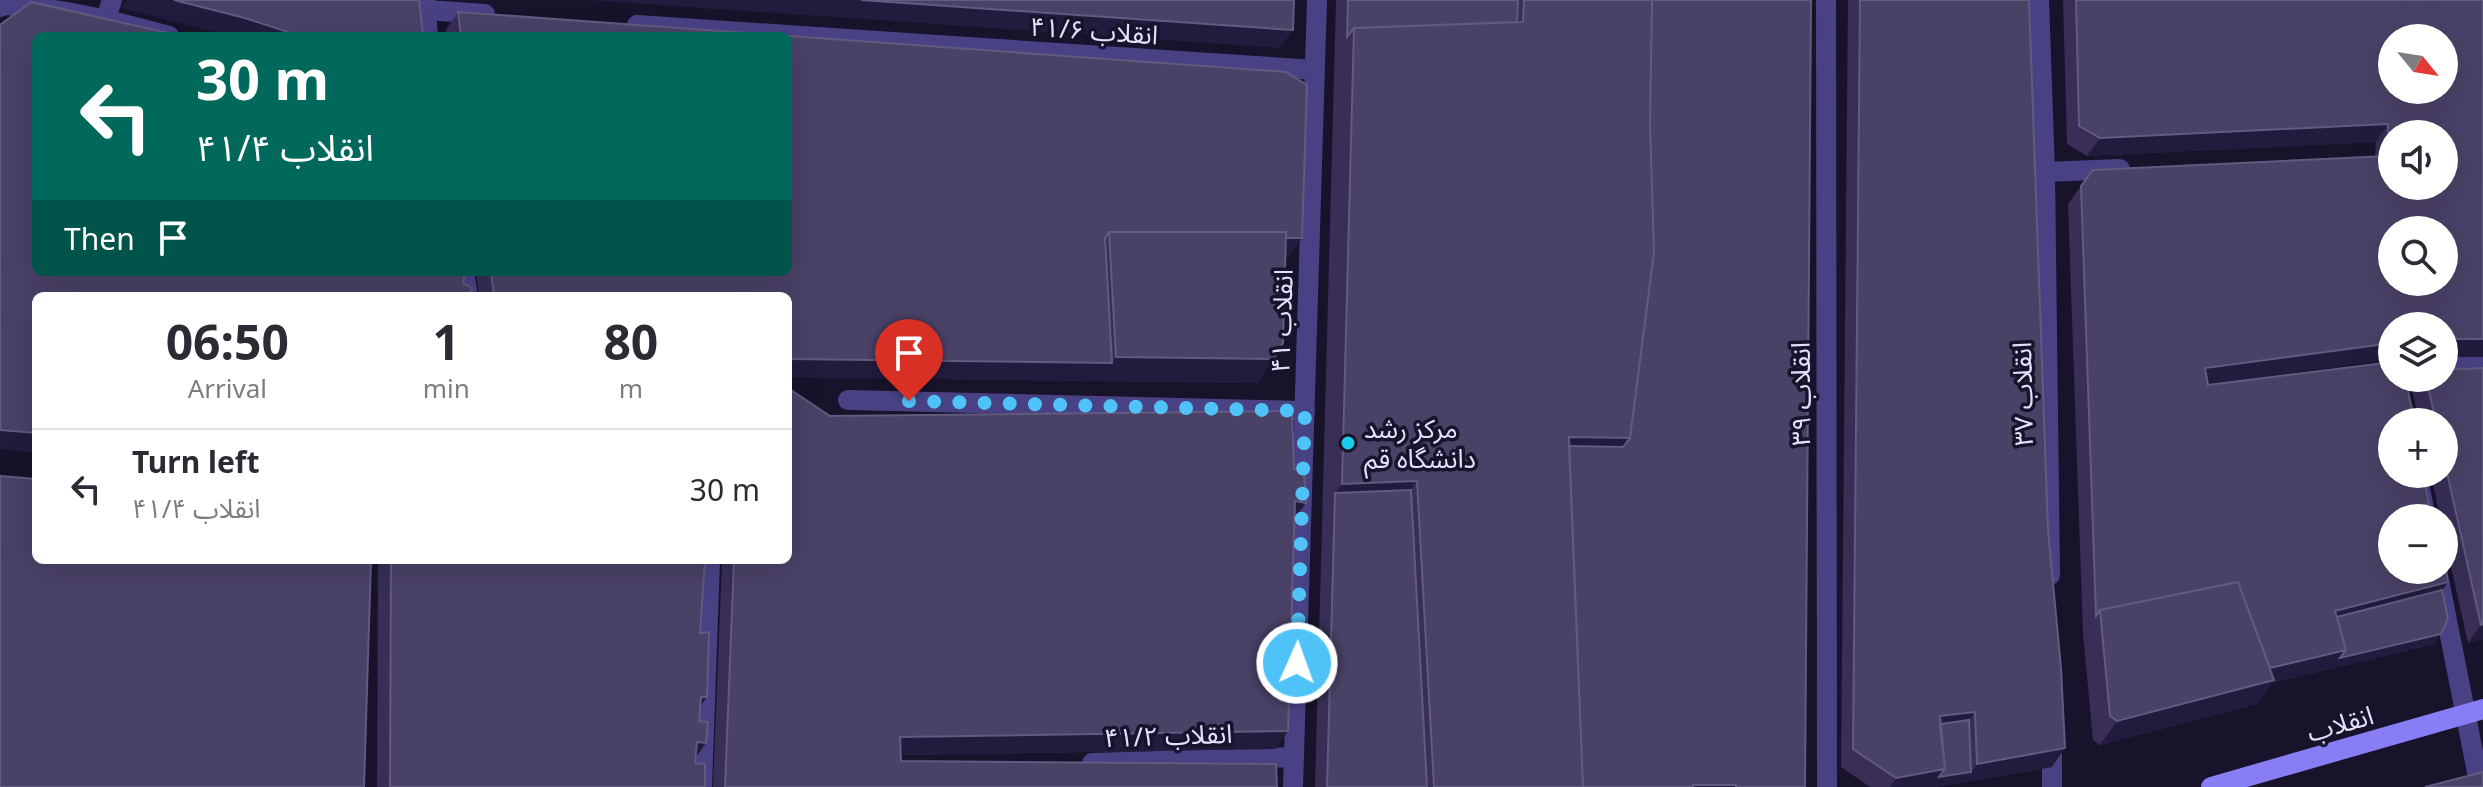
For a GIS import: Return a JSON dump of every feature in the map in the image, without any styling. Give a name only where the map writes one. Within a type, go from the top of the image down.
[{"type":"main road","name":"انقلاب","points":[[2211,787],[2475,711]]},
{"type":"street","name":"انقلاب ۴۱","points":[[1293,787],[1317,0]]},
{"type":"street","name":"انقلاب ۳۹","points":[[1826,0],[1827,787]]},
{"type":"street","name":"انقلاب ۳۷","points":[[2039,0],[2045,172],[2050,598]]},
{"type":"street","points":[[428,32],[425,5],[505,15]]},
{"type":"street","points":[[0,7],[109,9],[160,32]]},
{"type":"street","name":"انقلاب ۴۱/۶","points":[[616,23],[742,32]]},
{"type":"street","name":"انقلاب ۴۱/۶","points":[[792,36],[1315,70]]},
{"type":"street","points":[[2045,172],[2140,168]]},
{"type":"street","points":[[2458,366],[2483,365]]},
{"type":"street","points":[[848,400],[1305,411]]},
{"type":"street","points":[[702,787],[710,564]]},
{"type":"street","points":[[2441,584],[2475,711],[2480,787]]},
{"type":"street","points":[[2052,724],[2052,787]]},
{"type":"street","name":"انقلاب ۴۱/۲","points":[[1074,764],[1294,757]]},
{"type":"building","points":[[174,0],[419,0],[423,32],[288,32]]},
{"type":"building","points":[[861,0],[1294,0],[1293,30]]},
{"type":"building","points":[[1348,0],[1518,0],[1517,22],[1354,28],[1347,37]]},
{"type":"building","points":[[1524,0],[1652,0],[1650,125],[1654,252],[1630,438],[1569,437],[1583,787],[1434,787],[1417,481],[1342,484],[1354,28],[1523,22]]},
{"type":"building","points":[[1652,0],[1811,0],[1805,787],[1583,787],[1569,446],[1623,447],[1630,438],[1654,252],[1650,125]]},
{"type":"building","points":[[1860,0],[2029,0],[2048,530],[2065,748],[1977,764],[1975,712],[1940,716],[1945,769],[1896,778],[1853,749]]},
{"type":"building","points":[[2076,0],[2483,0],[2483,339],[2458,339],[2458,312],[2378,312],[2378,345],[2205,368],[2208,385],[2378,364],[2378,392],[2408,392],[2412,408],[2378,408],[2378,488],[2426,488],[2429,504],[2378,504],[2378,584],[2440,584],[2335,611],[2346,650],[2270,668],[2238,582],[2100,610],[2096,616],[2081,186],[2093,170],[2378,156],[2378,200],[2458,200],[2458,120],[2378,120],[2378,124],[2100,138],[2079,126]]},
{"type":"building","points":[[31,2],[163,32],[32,32],[32,276],[464,276],[463,283],[472,288],[470,292],[32,292],[32,433],[0,430],[0,25]]},
{"type":"building","points":[[458,12],[734,32],[460,32]]},
{"type":"building","points":[[792,36],[1286,72],[1307,85],[1302,238],[1286,238],[1286,232],[1109,232],[1105,238],[1112,363],[792,359],[792,292],[494,292],[492,276],[792,276]]},
{"type":"building","points":[[1109,232],[1286,232],[1283,343],[1274,359],[1116,357]]},
{"type":"building","points":[[2483,368],[2481,625],[2458,522],[2458,504],[2454,504],[2450,488],[2458,488],[2458,408],[2433,408],[2429,392],[2458,392],[2458,369]]},
{"type":"building","points":[[792,391],[830,416],[1292,411],[1294,469],[1304,472],[1306,503],[1295,501],[1288,731],[900,737],[901,761],[1276,764],[1277,787],[725,787],[734,564],[792,564]]},
{"type":"building","points":[[0,476],[32,479],[32,564],[371,564],[364,787],[0,787]]},
{"type":"building","points":[[1411,490],[1427,787],[1327,787],[1335,493]]},
{"type":"building","points":[[391,564],[705,564],[700,633],[709,632],[707,697],[701,697],[699,721],[708,722],[706,743],[697,742],[695,763],[705,764],[705,787],[390,787]]},
{"type":"building","points":[[2238,582],[2274,680],[2117,721],[2110,716],[2100,610]]},
{"type":"building","points":[[2442,590],[2448,619],[2441,634],[2340,658],[2346,650],[2337,617]]},
{"type":"building","points":[[1969,720],[1971,772],[1939,777],[1945,769],[1940,724]]},
{"type":"building","points":[[2483,772],[2483,787],[2425,787]]},
{"type":"place","name":"مرکز رشد دانشگاه قم","points":[[1348,443]]},
{"type":"route","points":[[909,401],[1305,411],[1297,663]]}]
